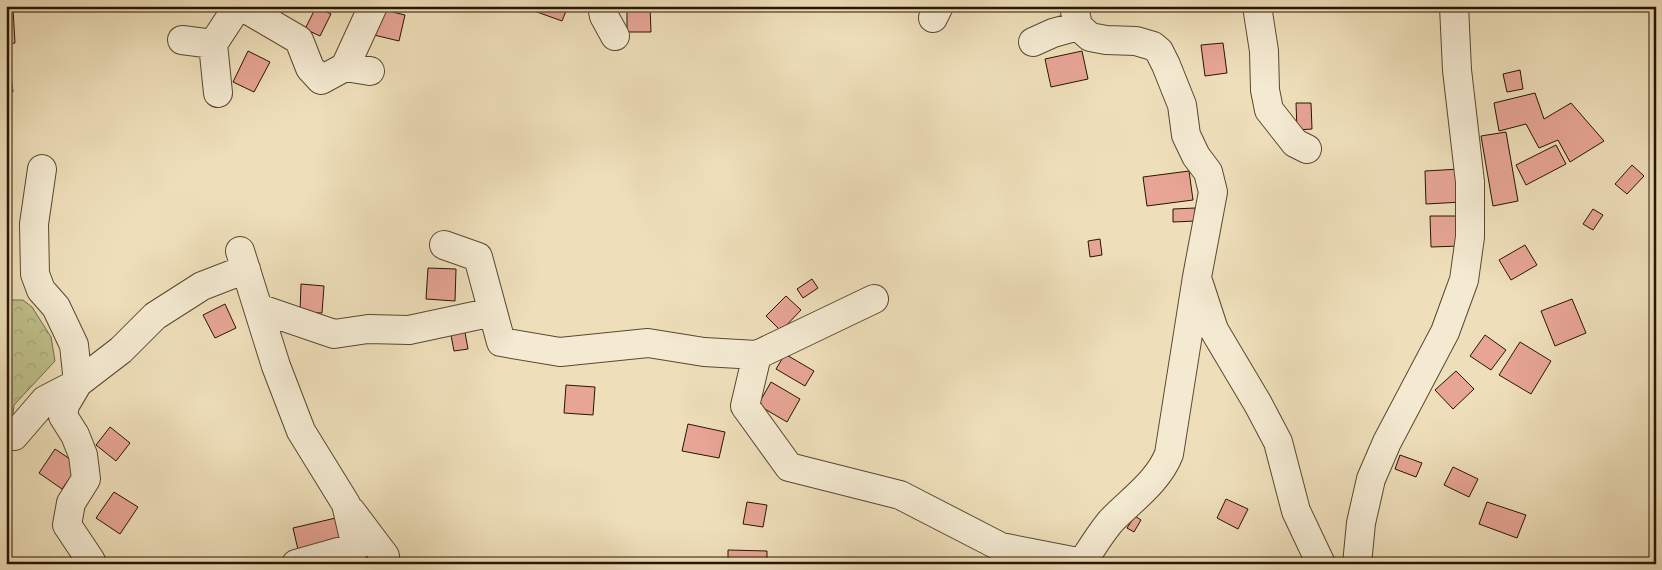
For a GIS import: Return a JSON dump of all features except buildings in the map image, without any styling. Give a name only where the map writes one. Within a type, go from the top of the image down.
[{"type":"street","points":[[218,93],[213,44],[239,6],[299,40],[310,68],[322,80],[357,69],[373,6]]},
{"type":"street","points":[[602,6],[604,16],[615,36]]},
{"type":"street","points":[[1257,6],[1264,51],[1264,90],[1269,110],[1296,143],[1307,149]]},
{"type":"street","points":[[1357,564],[1370,480],[1387,442],[1445,332],[1464,280],[1470,236],[1470,182],[1456,70],[1454,6]]},
{"type":"street","points":[[757,355],[745,406],[790,467],[900,496],[1002,547],[1085,563],[1110,522],[1152,481],[1167,460],[1213,192],[1208,172],[1196,156],[1186,135],[1182,104],[1166,65],[1159,51],[1153,46],[1136,41],[1106,40],[1090,37],[1076,16],[1053,33],[1033,42]]},
{"type":"street","points":[[182,40],[213,44]]},
{"type":"street","points":[[42,169],[34,224],[35,274],[41,290],[56,307],[74,345],[78,383],[65,405],[63,416],[75,435],[83,455],[86,479],[71,503],[67,525],[91,561]]},
{"type":"street","points":[[444,245],[478,257],[501,342],[560,352],[648,343],[704,352],[757,355],[874,299]]},
{"type":"street","points":[[14,436],[45,400],[78,383],[121,350],[155,316],[243,260],[276,366],[301,431],[346,504],[385,556]]},
{"type":"street","points":[[1197,277],[1214,330],[1278,442],[1296,511],[1321,564]]},
{"type":"street","points":[[258,308],[334,334],[368,329],[409,330],[493,312]]},
{"type":"street","points":[[296,564],[356,547],[346,504]]},
{"type":"green space","points":[[6,300],[23,300],[32,307],[51,337],[55,361],[14,405],[6,479]]}]
